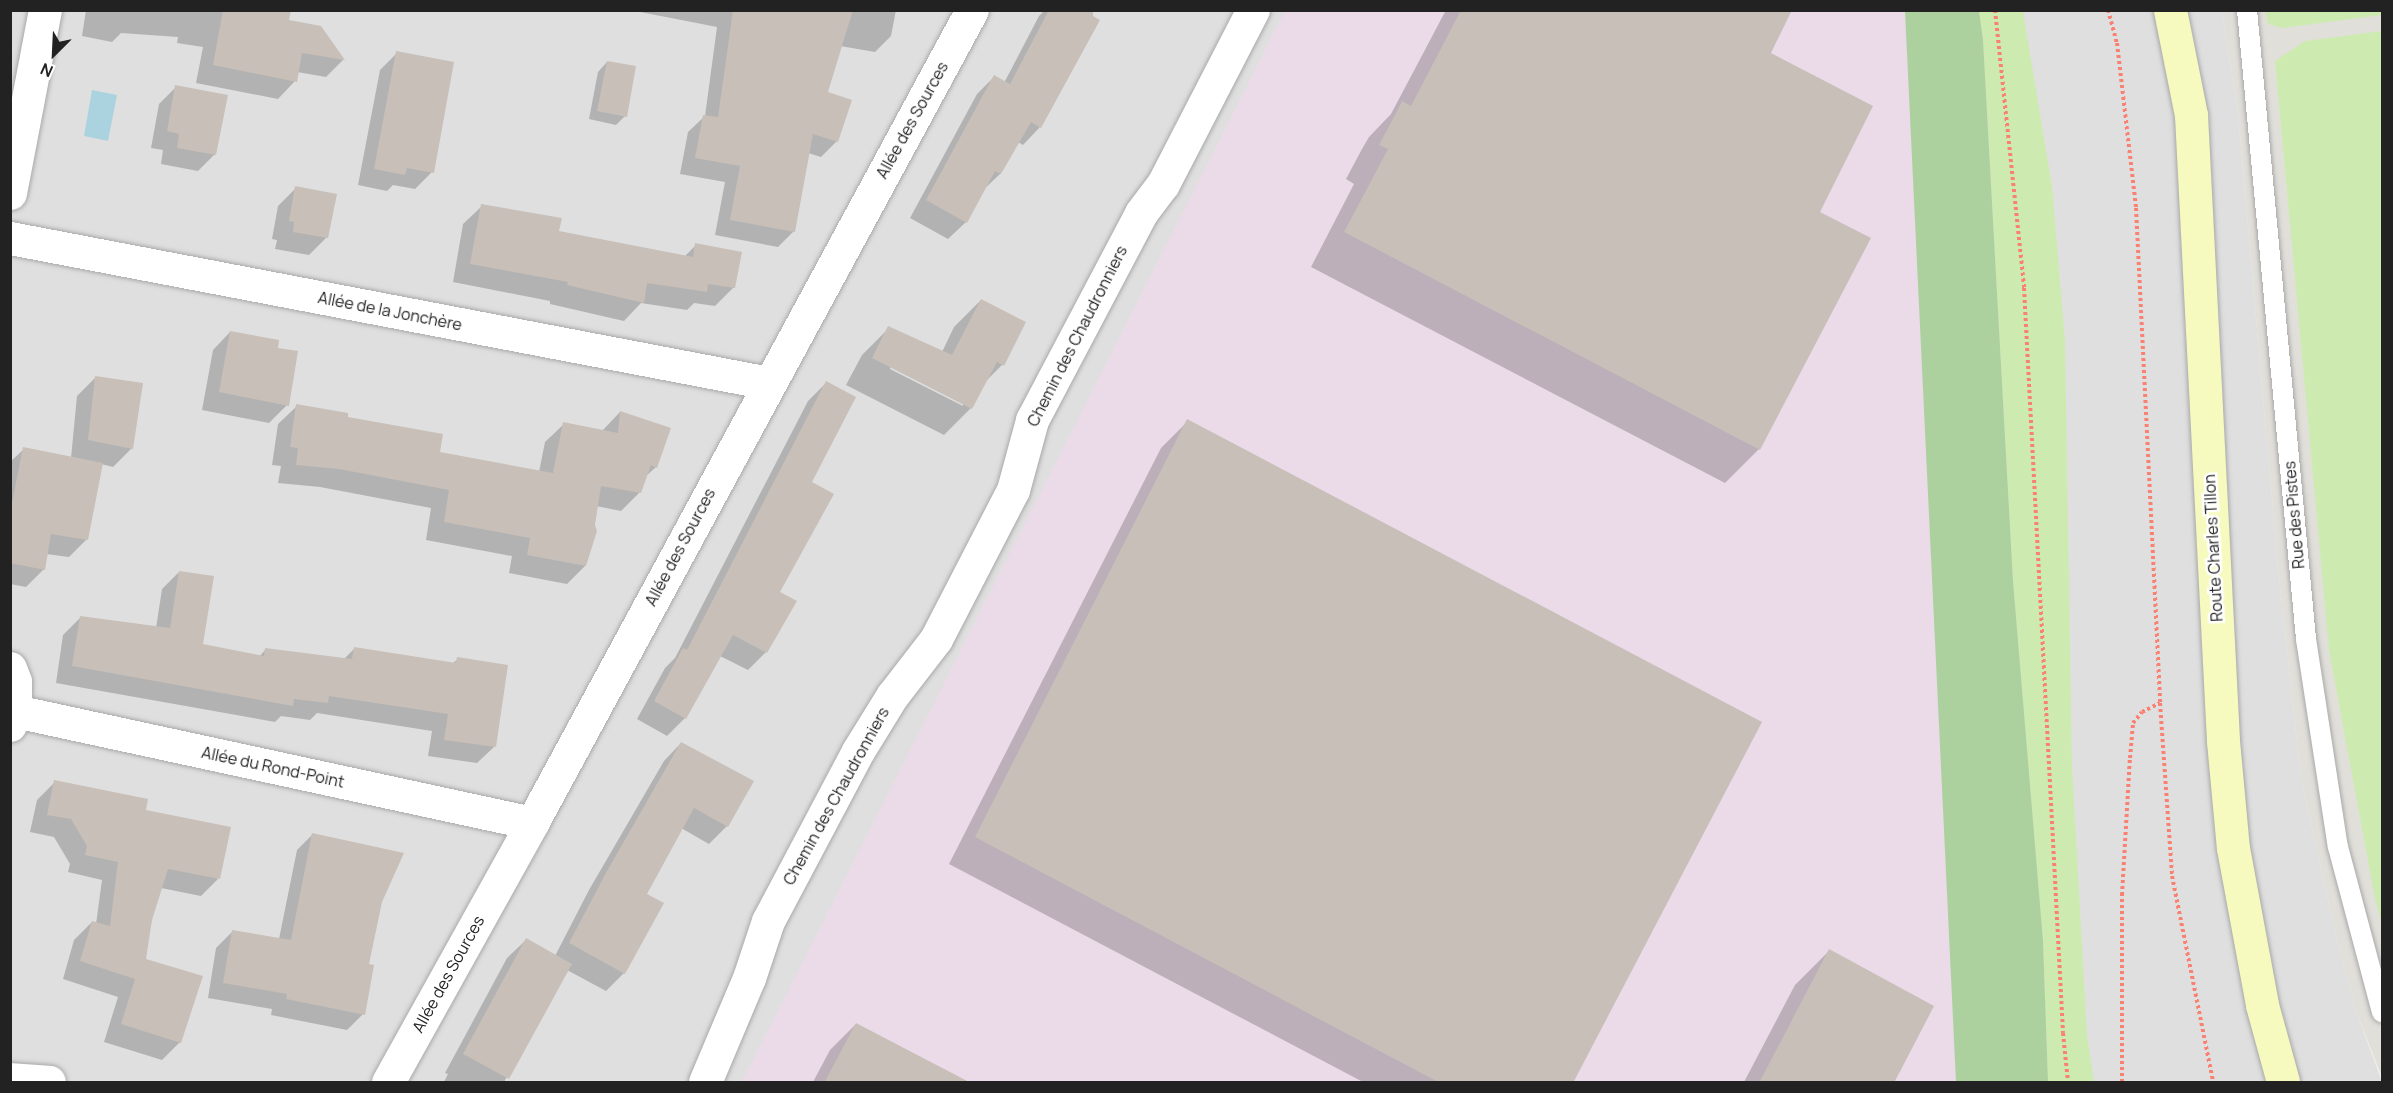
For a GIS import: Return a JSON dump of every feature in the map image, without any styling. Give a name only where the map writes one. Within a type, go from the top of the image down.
[{"type":"main road","name":"Route Charles Tillon","points":[[2170,10],[2191,115],[2223,741],[2233,848],[2262,1005],[2283,1083]]},
{"type":"street","points":[[10,193],[45,10]]},
{"type":"street","name":"Allée des Sources","points":[[388,1083],[532,823],[972,10]]},
{"type":"street","name":"Chemin des Chaudronniers","points":[[705,1083],[749,978],[768,921],[858,752],[892,696],[936,639],[1013,490],[1032,420],[1141,213],[1163,184],[1253,10]]},
{"type":"street","name":"Allée de la Jonchère","points":[[10,237],[769,384]]},
{"type":"street","points":[[10,668],[15,681],[13,718]]},
{"type":"street","name":"Allée du Rond-Point","points":[[13,718],[532,823]]},
{"type":"street","points":[[10,1079],[49,1083]]},
{"type":"lane","name":"Rue des Pistes","points":[[2247,10],[2306,639],[2338,847],[2382,1012]]},
{"type":"path","points":[[1995,10],[2024,288],[2063,1033],[2068,1083]]},
{"type":"path","points":[[2108,10],[2117,44],[2136,208],[2160,703],[2172,876],[2213,1083]]},
{"type":"path","points":[[2122,1083],[2122,895],[2133,723],[2142,712],[2160,703]]},
{"type":"shaded area","points":[[10,11],[2222,11],[2238,113],[2278,568],[2301,778],[2337,940],[2356,1011],[2382,1082],[11,1082]]},
{"type":"shaded area","points":[[1285,11],[1905,11],[1956,1082],[742,1082]]},
{"type":"shaded area","points":[[2222,11],[2382,11],[2382,1077],[2356,1011],[2337,940],[2301,778],[2278,568],[2238,113]]},
{"type":"green space","points":[[2382,10],[2382,15],[2283,28],[2268,24],[2265,11]]},
{"type":"green space","points":[[1905,11],[1979,11],[1983,40],[2013,581],[2043,941],[2048,1082],[1956,1082]]},
{"type":"green space","points":[[1979,11],[2023,11],[2052,186],[2065,341],[2072,765],[2087,1035],[2094,1082],[2048,1082],[2043,941],[2013,581],[1983,40]]},
{"type":"green space","points":[[2382,31],[2382,924],[2375,899],[2329,650],[2275,61],[2305,41]]},
{"type":"water","points":[[92,90],[117,95],[108,141],[84,136]]},
{"type":"building","points":[[223,10],[291,10],[289,20],[321,26],[345,60],[302,53],[297,82],[213,65]]},
{"type":"building","points":[[733,10],[853,10],[828,92],[852,100],[838,142],[813,134],[795,232],[730,220],[740,166],[695,158],[703,115],[718,117]]},
{"type":"building","points":[[1049,10],[1093,10],[1093,16],[1100,20],[1041,128],[1031,122],[1001,174],[995,171],[967,223],[926,200],[994,75],[1010,84]]},
{"type":"building","points":[[1461,10],[1792,10],[1771,53],[1873,106],[1820,212],[1871,238],[1760,450],[1344,232],[1388,149],[1379,145],[1402,101],[1411,106]]},
{"type":"building","points":[[396,51],[454,62],[434,173],[407,168],[405,175],[374,169]]},
{"type":"building","points":[[607,61],[636,66],[627,117],[597,111]]},
{"type":"building","points":[[175,85],[228,95],[216,155],[177,148],[179,134],[167,131]]},
{"type":"building","points":[[295,186],[337,194],[328,238],[293,232],[294,222],[289,221]]},
{"type":"building","points":[[481,204],[562,218],[559,231],[693,257],[695,243],[742,252],[735,288],[708,284],[707,292],[647,283],[644,303],[567,285],[568,282],[470,264]]},
{"type":"building","points":[[981,299],[1026,322],[1004,366],[997,362],[972,409],[872,358],[888,326],[952,355]]},
{"type":"building","points":[[230,331],[279,340],[278,348],[298,351],[289,406],[219,392]]},
{"type":"building","points":[[95,376],[143,383],[133,449],[88,440]]},
{"type":"building","points":[[826,381],[856,397],[812,482],[834,494],[780,592],[797,601],[767,653],[733,635],[686,719],[654,701],[683,648],[687,650]]},
{"type":"building","points":[[296,404],[348,413],[348,417],[443,434],[440,452],[553,473],[563,422],[618,433],[620,411],[671,428],[657,468],[651,465],[641,493],[601,486],[595,525],[597,531],[586,566],[527,555],[530,538],[444,522],[449,490],[339,469],[296,465],[298,448],[290,447]]},
{"type":"building","points":[[1187,419],[1762,722],[1573,1083],[1440,1083],[975,837]]},
{"type":"building","points":[[23,447],[103,463],[88,540],[51,534],[45,570],[10,563],[10,513]]},
{"type":"building","points":[[179,571],[214,576],[203,644],[264,656],[265,648],[352,659],[354,647],[456,663],[457,657],[508,665],[496,747],[444,740],[448,714],[329,696],[328,703],[294,699],[293,706],[72,666],[80,616],[170,628]]},
{"type":"building","points":[[681,742],[754,781],[728,827],[694,808],[647,894],[664,903],[625,974],[569,943],[607,871]]},
{"type":"building","points":[[54,780],[148,799],[146,810],[231,827],[220,879],[168,869],[152,920],[146,959],[203,976],[181,1043],[121,1024],[135,979],[80,961],[92,921],[110,926],[118,862],[85,855],[87,846],[71,819],[47,815]]},
{"type":"building","points":[[312,833],[404,853],[382,902],[369,964],[374,965],[365,1015],[286,999],[287,994],[223,983],[232,930],[291,940]]},
{"type":"building","points":[[526,938],[572,964],[509,1079],[463,1054]]},
{"type":"building","points":[[1829,949],[1934,1006],[1894,1083],[1759,1083]]},
{"type":"building","points":[[856,1023],[971,1083],[824,1083]]}]
